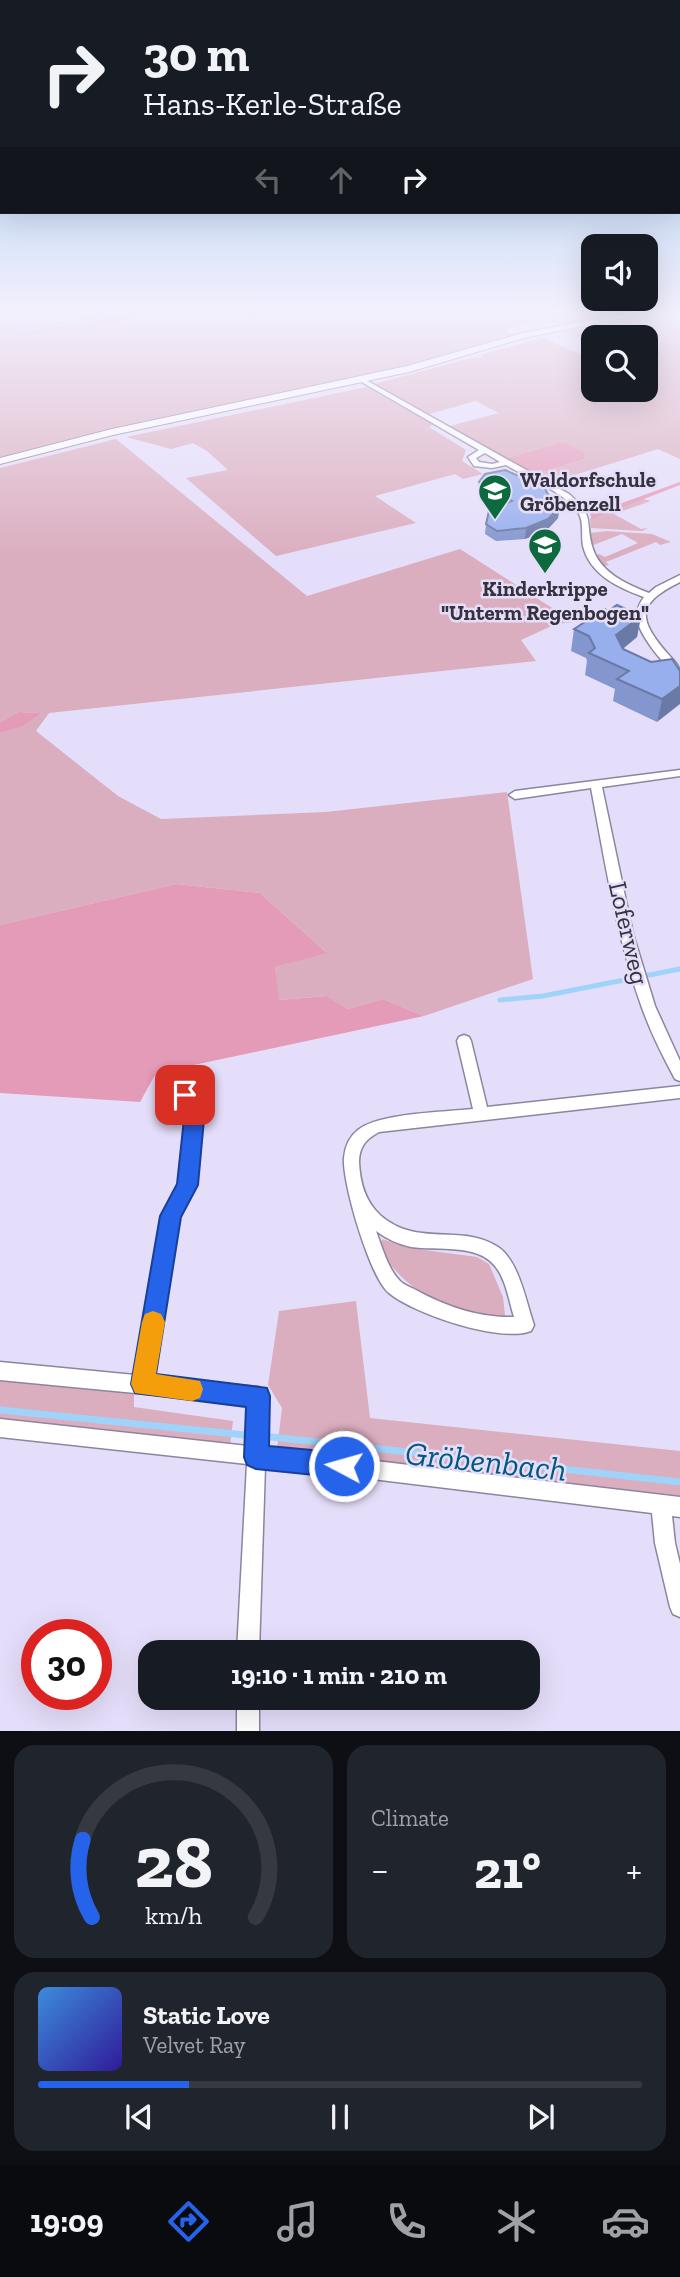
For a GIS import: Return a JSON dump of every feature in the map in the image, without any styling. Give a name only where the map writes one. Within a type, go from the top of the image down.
[{"type":"street","points":[[0,461],[112,432],[296,394]]},
{"type":"street","points":[[385,394],[581,507],[586,518],[590,554],[595,562],[620,583],[648,595]]},
{"type":"street","points":[[483,451],[472,457],[477,464],[492,467],[505,463]]},
{"type":"street","points":[[680,578],[648,595],[639,613],[640,620],[680,673]]},
{"type":"street","points":[[515,795],[680,773]]},
{"type":"street","name":"Loferweg","points":[[596,785],[632,953],[650,1019],[680,1075]]},
{"type":"street","points":[[464,1041],[481,1113]]},
{"type":"street","points":[[358,1203],[376,1223],[396,1235],[418,1241],[482,1246],[500,1259],[525,1325],[504,1327],[473,1322],[430,1306],[394,1287],[377,1254],[358,1203],[352,1151],[360,1135],[376,1126],[680,1092]]},
{"type":"street","points":[[143,1384],[171,1216],[187,1185],[194,1119],[185,1095]]},
{"type":"street","points":[[0,1371],[259,1396],[248,1640]]},
{"type":"street","points":[[0,1428],[256,1450],[670,1506],[665,1543],[680,1607]]},
{"type":"street","points":[[248,1710],[248,1731]]},
{"type":"shaded area","points":[[0,394],[289,394],[0,459]]},
{"type":"shaded area","points":[[334,394],[379,394],[433,425],[429,427],[466,450],[462,461],[483,474],[463,479],[455,474],[375,496],[416,523],[276,556],[186,478],[228,470],[207,451],[193,443],[171,449],[126,437]]},
{"type":"shaded area","points":[[390,394],[581,394],[581,402],[658,402],[658,394],[680,394],[680,459],[658,449],[549,483],[534,475],[585,459],[563,442],[506,458],[450,426],[499,413],[476,401],[426,415]]},
{"type":"shaded area","points":[[116,439],[307,596],[460,549],[574,622],[556,624],[521,640],[536,661],[49,713],[36,731],[118,796],[161,819],[326,812],[507,792],[533,979],[424,1016],[383,999],[348,1009],[325,996],[278,1000],[275,967],[326,952],[260,893],[176,884],[0,925],[0,733],[22,727],[40,713],[19,712],[0,722],[0,468]]},
{"type":"shaded area","points":[[563,442],[583,452],[585,459],[534,475],[506,458]]},
{"type":"shaded area","points":[[680,482],[680,485],[592,519],[588,508],[608,508]]},
{"type":"shaded area","points":[[643,499],[651,501],[614,514],[641,529],[648,528],[642,531],[591,528],[590,518]]},
{"type":"shaded area","points":[[607,531],[652,534],[671,542],[660,545],[656,542],[602,566],[594,556],[599,554],[605,557],[638,543],[622,534],[591,546],[595,551],[591,552],[590,533]]},
{"type":"shaded area","points":[[19,712],[41,713],[22,727],[0,733],[0,722]]},
{"type":"shaded area","points":[[176,884],[260,893],[327,953],[275,967],[279,1000],[326,996],[348,1009],[383,999],[424,1016],[156,1073],[140,1102],[0,1093],[0,925]]},
{"type":"shaded area","points":[[382,1239],[410,1248],[477,1257],[489,1264],[503,1297],[505,1315],[497,1323],[430,1298],[391,1266],[379,1249]]},
{"type":"shaded area","points":[[356,1301],[370,1418],[680,1451],[680,1498],[277,1449],[282,1408],[268,1385],[279,1311]]},
{"type":"shaded area","points":[[0,1378],[134,1391],[134,1407],[233,1421],[230,1446],[0,1420]]},
{"type":"building","name":"Waldorfschule Gröbenzell","points":[[505,470],[544,487],[554,505],[560,507],[548,519],[526,528],[497,531],[486,524],[489,511],[512,501],[479,482],[485,474]]},
{"type":"building","points":[[617,605],[641,616],[616,635],[623,649],[651,662],[672,659],[680,671],[680,686],[662,699],[617,679],[629,671],[589,653],[595,648],[589,636],[574,629],[605,609],[608,611]]},
{"type":"waterway","points":[[500,1000],[543,996],[680,969]]},
{"type":"waterway","name":"Gröbenbach","points":[[0,1410],[255,1436]]},
{"type":"waterway","name":"Gröbenbach","points":[[263,1436],[680,1482]]},
{"type":"slow traffic","points":[[153,1322],[143,1384],[192,1389]]},
{"type":"place","name":"Waldorfschule Gröbenzell","points":[[495,521]]},
{"type":"place","name":"Kinderkrippe \"Unterm Regenbogen\"","points":[[545,575]]},
{"type":"route","points":[[185,1095],[194,1119],[187,1185],[171,1216],[143,1384],[259,1396],[256,1457],[344,1466]]}]
